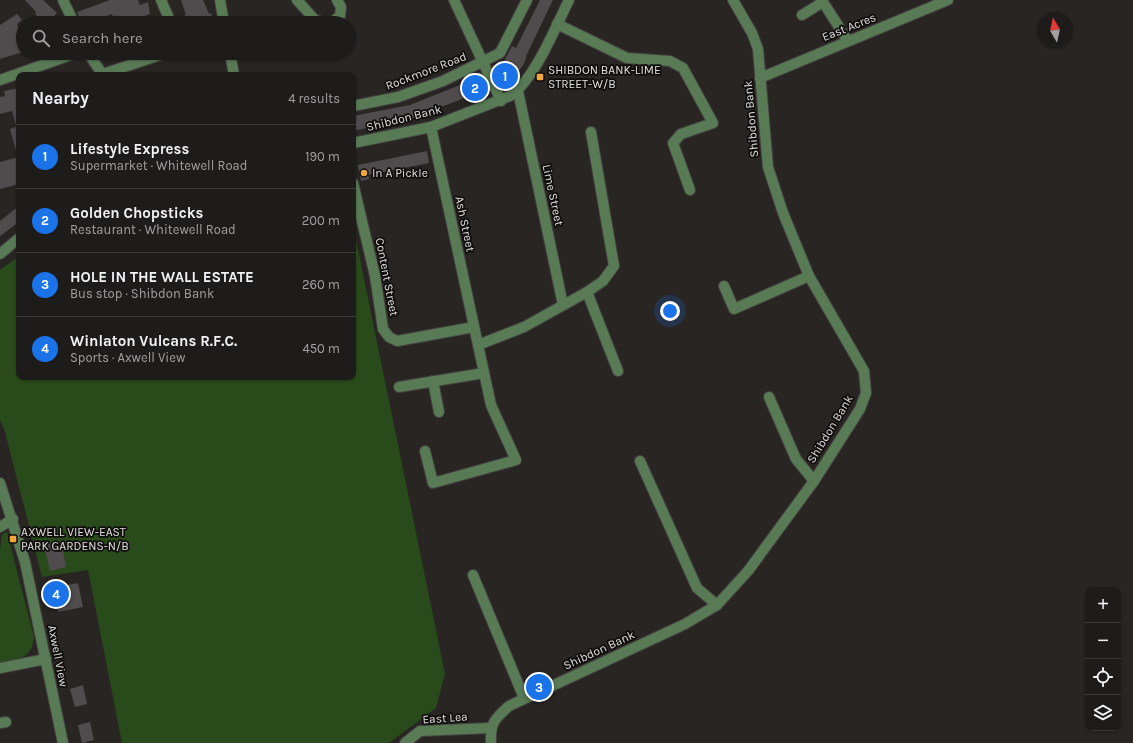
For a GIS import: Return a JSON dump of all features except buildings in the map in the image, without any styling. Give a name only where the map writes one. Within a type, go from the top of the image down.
[{"type":"street","points":[[63,0],[71,16]]},
{"type":"street","points":[[162,0],[168,16]]},
{"type":"street","points":[[220,0],[223,16]]},
{"type":"street","points":[[297,0],[311,16]]},
{"type":"street","points":[[337,0],[341,7],[340,16]]},
{"type":"street","points":[[454,0],[501,101]]},
{"type":"street","name":"Rockmore Road","points":[[356,105],[398,97],[484,62],[500,53],[528,0]]},
{"type":"street","name":"Shibdon Bank","points":[[356,142],[431,127],[501,101],[518,91],[531,74],[569,0]]},
{"type":"street","name":"Shibdon Bank","points":[[490,728],[499,715],[524,698],[686,624],[717,604],[748,571],[814,481],[860,409],[866,393],[864,371],[809,276],[783,213],[768,167],[758,49],[752,33],[733,0]]},
{"type":"street","name":"East Acres","points":[[760,78],[948,0]]},
{"type":"street","points":[[802,16],[823,2],[848,41]]},
{"type":"street","points":[[557,24],[627,58],[670,61],[683,68],[713,123],[681,134],[673,143],[690,190]]},
{"type":"street","points":[[28,72],[58,60]]},
{"type":"street","points":[[93,60],[101,72]]},
{"type":"street","points":[[112,72],[146,60]]},
{"type":"street","points":[[231,60],[233,72]]},
{"type":"street","points":[[0,80],[16,76]]},
{"type":"street","name":"Lime Street","points":[[518,91],[563,306]]},
{"type":"street","name":"Ash Street","points":[[425,451],[433,482],[516,460],[491,405],[431,127]]},
{"type":"street","points":[[478,345],[524,327],[563,306],[603,281],[614,266],[591,132]]},
{"type":"street","name":"Content Street","points":[[356,196],[375,276],[384,330],[389,337],[397,341],[474,327]]},
{"type":"street","points":[[0,254],[16,241]]},
{"type":"street","points":[[724,286],[734,309],[809,276]]},
{"type":"street","points":[[587,292],[618,371]]},
{"type":"street","points":[[399,387],[484,373]]},
{"type":"street","points":[[433,381],[439,412]]},
{"type":"street","points":[[768,397],[796,459],[814,481]]},
{"type":"street","points":[[640,461],[696,588],[717,604]]},
{"type":"street","name":"Axwell View","points":[[0,483],[13,519],[25,562],[63,743]]},
{"type":"street","points":[[0,527],[13,519]]},
{"type":"street","points":[[473,575],[524,698]]},
{"type":"street","points":[[0,668],[46,659]]},
{"type":"street","points":[[490,728],[491,743]]},
{"type":"street","name":"East Lea","points":[[405,743],[420,731],[490,728]]},
{"type":"green space","points":[[356,240],[445,674],[436,708],[389,743],[122,743],[88,570],[42,577],[5,432],[0,420],[0,270],[16,258],[16,380],[356,380]]},
{"type":"green space","points":[[7,532],[34,637],[31,650],[27,654],[19,659],[0,663],[0,550],[2,534]]},
{"type":"place","name":"Lifestyle Express","points":[[505,76]]},
{"type":"place","name":"SHIBDON BANK-LIME STREET-W/B","points":[[540,77]]},
{"type":"place","name":"Golden Chopsticks","points":[[475,88]]},
{"type":"place","name":"In A Pickle","points":[[364,173]]},
{"type":"place","name":"AXWELL VIEW-EAST PARK GARDENS-N/B","points":[[13,539]]},
{"type":"place","name":"Winlaton Vulcans R.F.C.","points":[[56,594]]},
{"type":"place","name":"HOLE IN THE WALL ESTATE","points":[[539,687]]}]
